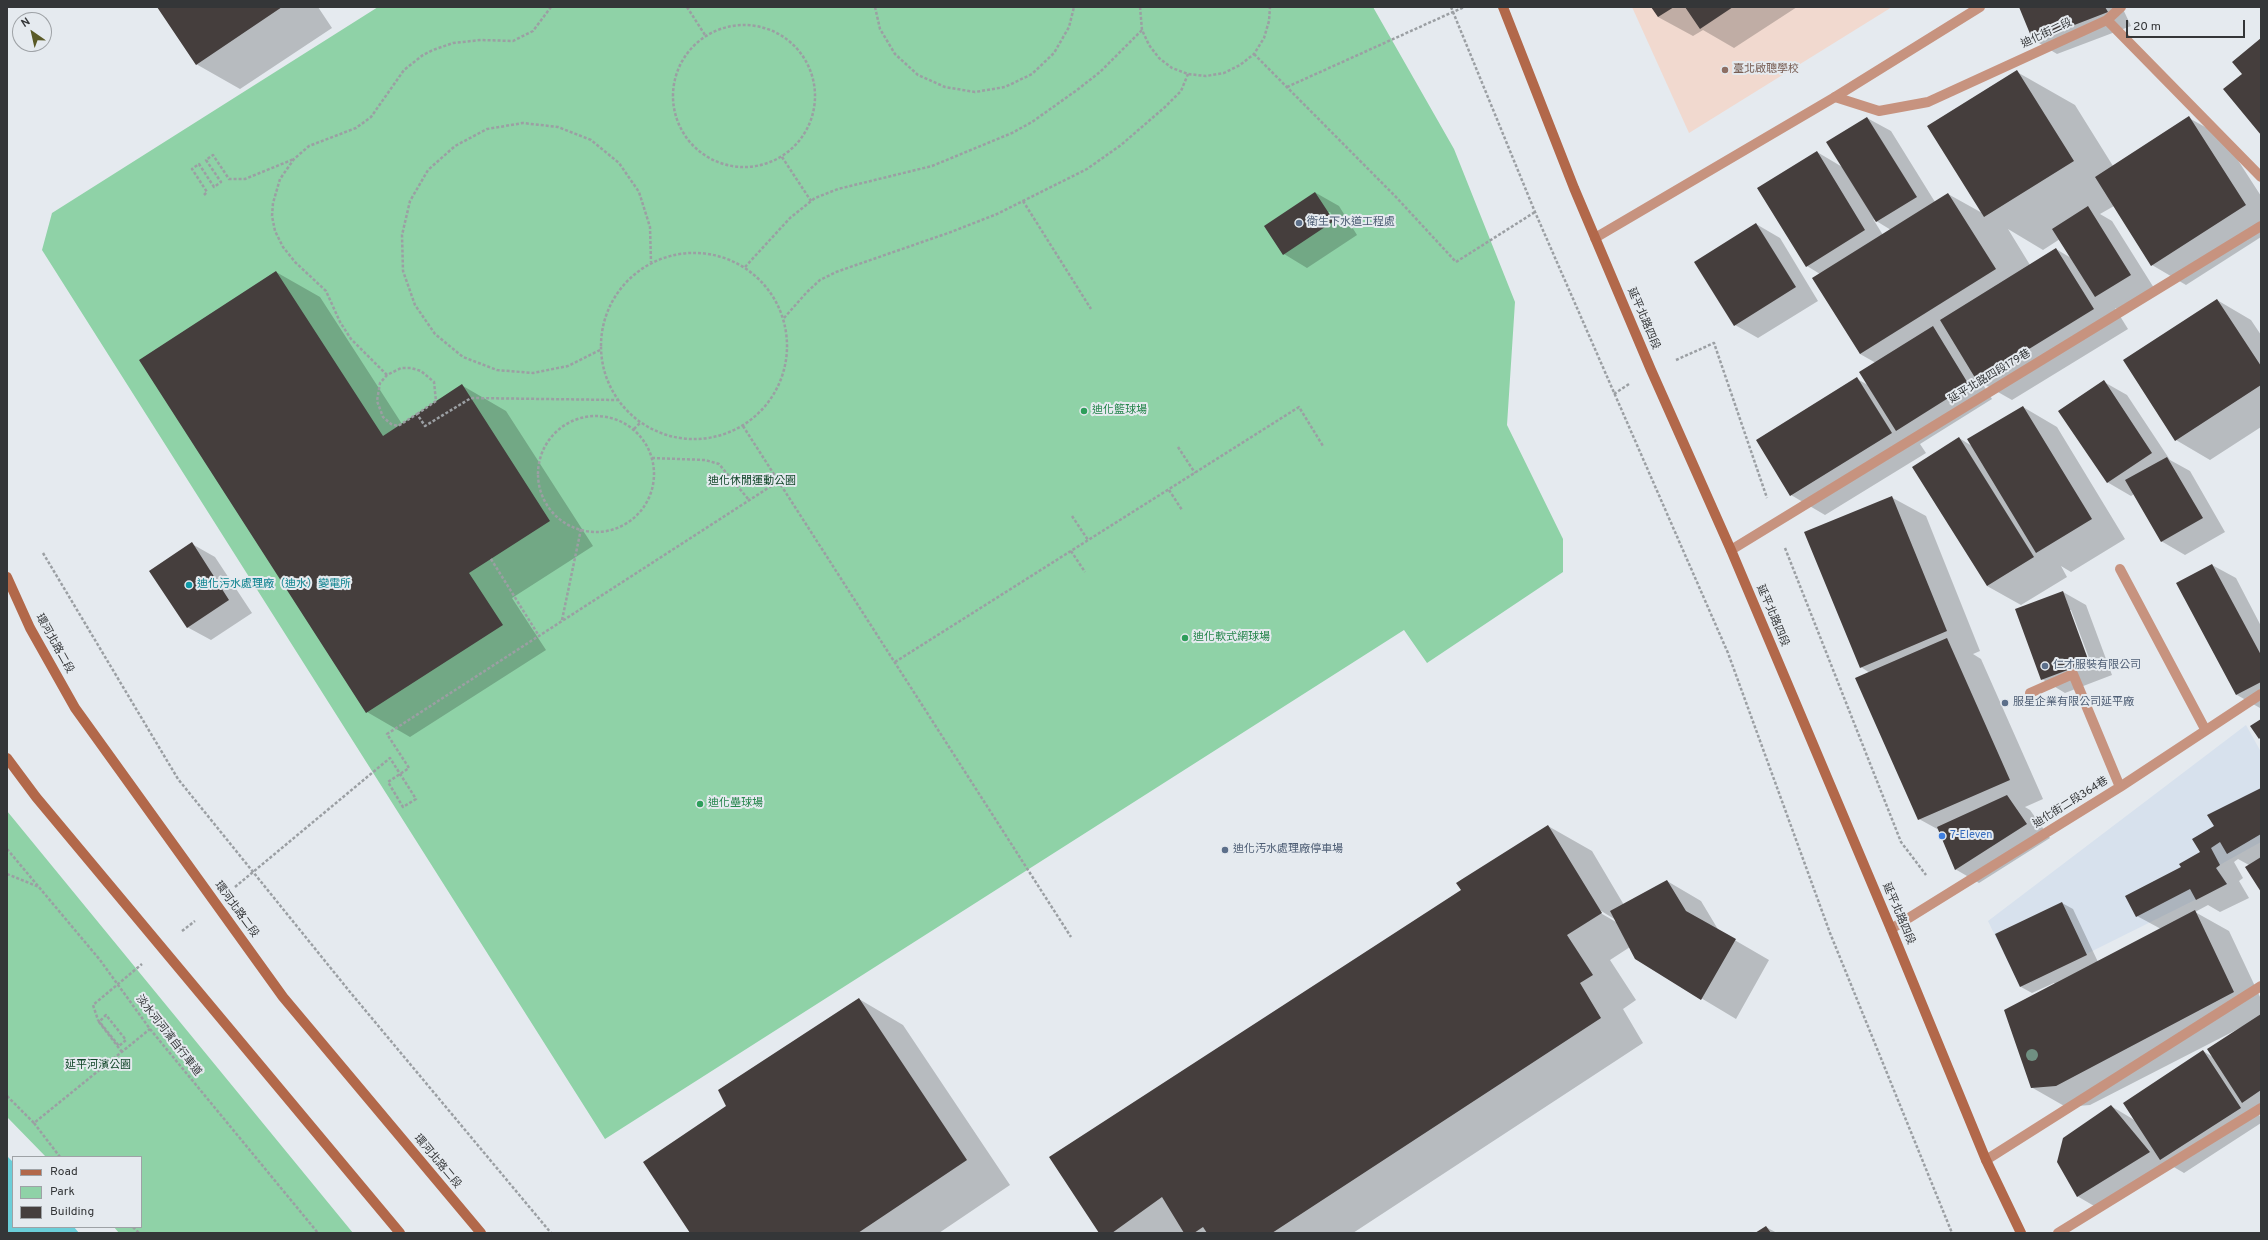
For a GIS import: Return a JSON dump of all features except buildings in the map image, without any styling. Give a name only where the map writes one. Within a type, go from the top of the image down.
[{"type":"main road","name":"延平北路四段","points":[[1503,7],[1651,370],[1731,550],[1891,929],[1986,1160],[2021,1233]]},
{"type":"main road","name":"環河北路二段","points":[[7,576],[30,628],[75,708],[279,990],[481,1233]]},
{"type":"main road","points":[[7,758],[36,797],[400,1233]]},
{"type":"street","points":[[1596,238],[1835,97],[1980,7]]},
{"type":"street","name":"迪化街二段","points":[[1835,97],[1879,111],[1928,102],[2107,20],[2121,7]]},
{"type":"street","points":[[2107,20],[2261,177]]},
{"type":"street","name":"延平北路四段179巷","points":[[1731,550],[2261,226]]},
{"type":"street","points":[[2120,569],[2205,729]]},
{"type":"street","points":[[2030,693],[2073,674],[2120,787]]},
{"type":"street","name":"迪化街二段364巷","points":[[1891,929],[2120,787],[2205,729],[2261,694]]},
{"type":"street","points":[[1986,1160],[2261,986]]},
{"type":"street","points":[[2058,1233],[2261,1108]]},
{"type":"path","points":[[204,194],[207,192],[192,169],[199,164],[214,188],[221,182],[206,160],[213,155],[229,179],[245,179],[294,159],[316,142],[356,128],[371,117],[404,70],[433,50],[453,43],[468,41],[513,41],[532,31],[551,7]]},
{"type":"path","points":[[688,7],[705,36]]},
{"type":"path","points":[[875,7],[880,29],[895,54],[918,75],[945,88],[975,92],[1005,87],[1032,74],[1054,53],[1069,27],[1074,7]]},
{"type":"path","points":[[1140,7],[1142,30],[1149,45],[1159,58],[1172,68],[1188,74],[1206,76],[1224,73],[1240,65],[1254,54],[1264,38],[1269,21],[1270,7]]},
{"type":"path","points":[[1451,7],[1535,212],[1728,654],[1830,933],[1952,1233]]},
{"type":"path","points":[[1287,87],[1464,7]]},
{"type":"path","points":[[744,24],[764,27],[782,35],[802,54],[809,65],[815,85],[815,105],[810,125],[799,142],[782,157],[763,165],[748,167],[718,163],[698,152],[684,135],[674,114],[672,92],[677,70],[688,50],[705,36],[724,27],[744,24]]},
{"type":"path","points":[[745,268],[790,218],[810,201],[825,193],[838,189],[932,166],[1012,134],[1032,122],[1100,72],[1142,30]]},
{"type":"path","points":[[1254,54],[1396,197],[1456,262],[1535,212]]},
{"type":"path","points":[[784,318],[807,292],[836,272],[951,232],[1023,201],[1087,169],[1121,145],[1180,91],[1188,74]]},
{"type":"path","points":[[600,350],[568,366],[533,373],[497,370],[463,357],[435,334],[415,305],[403,271],[402,236],[409,208],[428,170],[455,146],[487,129],[523,123],[558,127],[591,140],[619,163],[639,192],[650,227],[651,262]]},
{"type":"path","points":[[782,157],[810,201]]},
{"type":"path","points":[[294,159],[280,179],[276,189],[272,216],[275,231],[290,256],[326,291],[340,322],[351,340],[387,375]]},
{"type":"path","points":[[1023,201],[1091,309]]},
{"type":"path","points":[[684,253],[716,255],[745,268],[769,289],[784,318],[788,347],[784,377],[769,403],[743,426],[720,437],[690,440],[661,434],[640,423],[617,400],[605,376],[600,350],[603,325],[612,302],[630,279],[651,262],[684,253]]},
{"type":"path","points":[[1651,370],[1714,343],[1775,523],[1901,842],[1926,875]]},
{"type":"path","points":[[401,368],[411,368],[421,370],[434,382],[436,401],[417,414],[398,426],[391,424],[383,417],[377,401],[377,392],[387,375],[401,368]]},
{"type":"path","points":[[417,414],[425,426],[471,398],[617,400]]},
{"type":"path","points":[[895,662],[1299,407],[1323,446]]},
{"type":"path","points":[[590,416],[606,416],[634,429],[645,442],[652,458],[654,475],[651,492],[643,508],[630,520],[615,529],[598,532],[581,529],[565,523],[553,513],[544,500],[539,484],[538,468],[542,451],[551,438],[562,427],[575,420],[590,416]]},
{"type":"path","points":[[634,429],[640,423]]},
{"type":"path","points":[[743,426],[1071,936]]},
{"type":"path","points":[[1178,448],[1194,474]]},
{"type":"path","points":[[652,458],[705,460],[719,464],[749,500]]},
{"type":"path","points":[[233,889],[390,758],[398,770],[401,776],[405,781],[416,799],[403,807],[388,782],[399,775],[404,771],[410,768],[387,734],[779,481]]},
{"type":"path","points":[[1169,490],[1182,510]]},
{"type":"path","points":[[1072,516],[1088,541]]},
{"type":"path","points":[[562,620],[581,529]]},
{"type":"path","points":[[1071,551],[1085,572]]},
{"type":"path","points":[[43,553],[178,779],[350,992],[551,1233]]},
{"type":"path","points":[[491,559],[539,636]]},
{"type":"path","name":"淡水河河濱自行車道","points":[[7,849],[100,960],[150,1029],[318,1233]]},
{"type":"path","points":[[7,874],[39,887]]},
{"type":"path","points":[[178,934],[196,919]]},
{"type":"path","points":[[122,1052],[98,1022],[102,1018],[106,1015],[126,1040],[119,1046],[115,1040],[110,1035],[106,1030],[102,1025],[98,1020],[93,1005],[148,960]]},
{"type":"path","points":[[34,1123],[150,1029]]},
{"type":"path","points":[[7,1096],[34,1123],[59,1156]]},
{"type":"shaded area","name":"臺北啟聰學校","points":[[1632,7],[1892,7],[1689,133]]},
{"type":"shaded area","points":[[2246,725],[2261,752],[2261,842],[2216,867],[2227,884],[2020,987],[1988,921]]},
{"type":"green space","name":"迪化休閒運動公園","points":[[378,7],[1373,7],[1454,149],[1515,302],[1507,425],[1563,539],[1563,572],[1427,663],[1404,630],[605,1139],[42,250],[52,213]]},
{"type":"green space","name":"延平河濱公園","points":[[7,811],[353,1233],[119,1233],[115,1228],[142,1228],[142,1156],[45,1156],[7,1117]]},
{"type":"water","points":[[7,1156],[12,1161],[12,1228],[75,1228],[79,1233],[7,1233]]},
{"type":"place","name":"臺北啟聰學校","points":[[1725,70]]},
{"type":"place","name":"衛生下水道工程處","points":[[1299,223]]},
{"type":"place","name":"迪化籃球場","points":[[1084,411]]},
{"type":"place","name":"迪化污水處理廠（迪水）變電所","points":[[189,585]]},
{"type":"place","name":"迪化軟式網球場","points":[[1185,638]]},
{"type":"place","name":"仁才服裝有限公司","points":[[2045,666]]},
{"type":"place","name":"服星企業有限公司延平廠","points":[[2005,703]]},
{"type":"place","name":"迪化壘球場","points":[[700,804]]},
{"type":"place","name":"7-Eleven","points":[[1942,836]]},
{"type":"place","name":"迪化汚水處理廠停車場","points":[[1225,850]]}]
